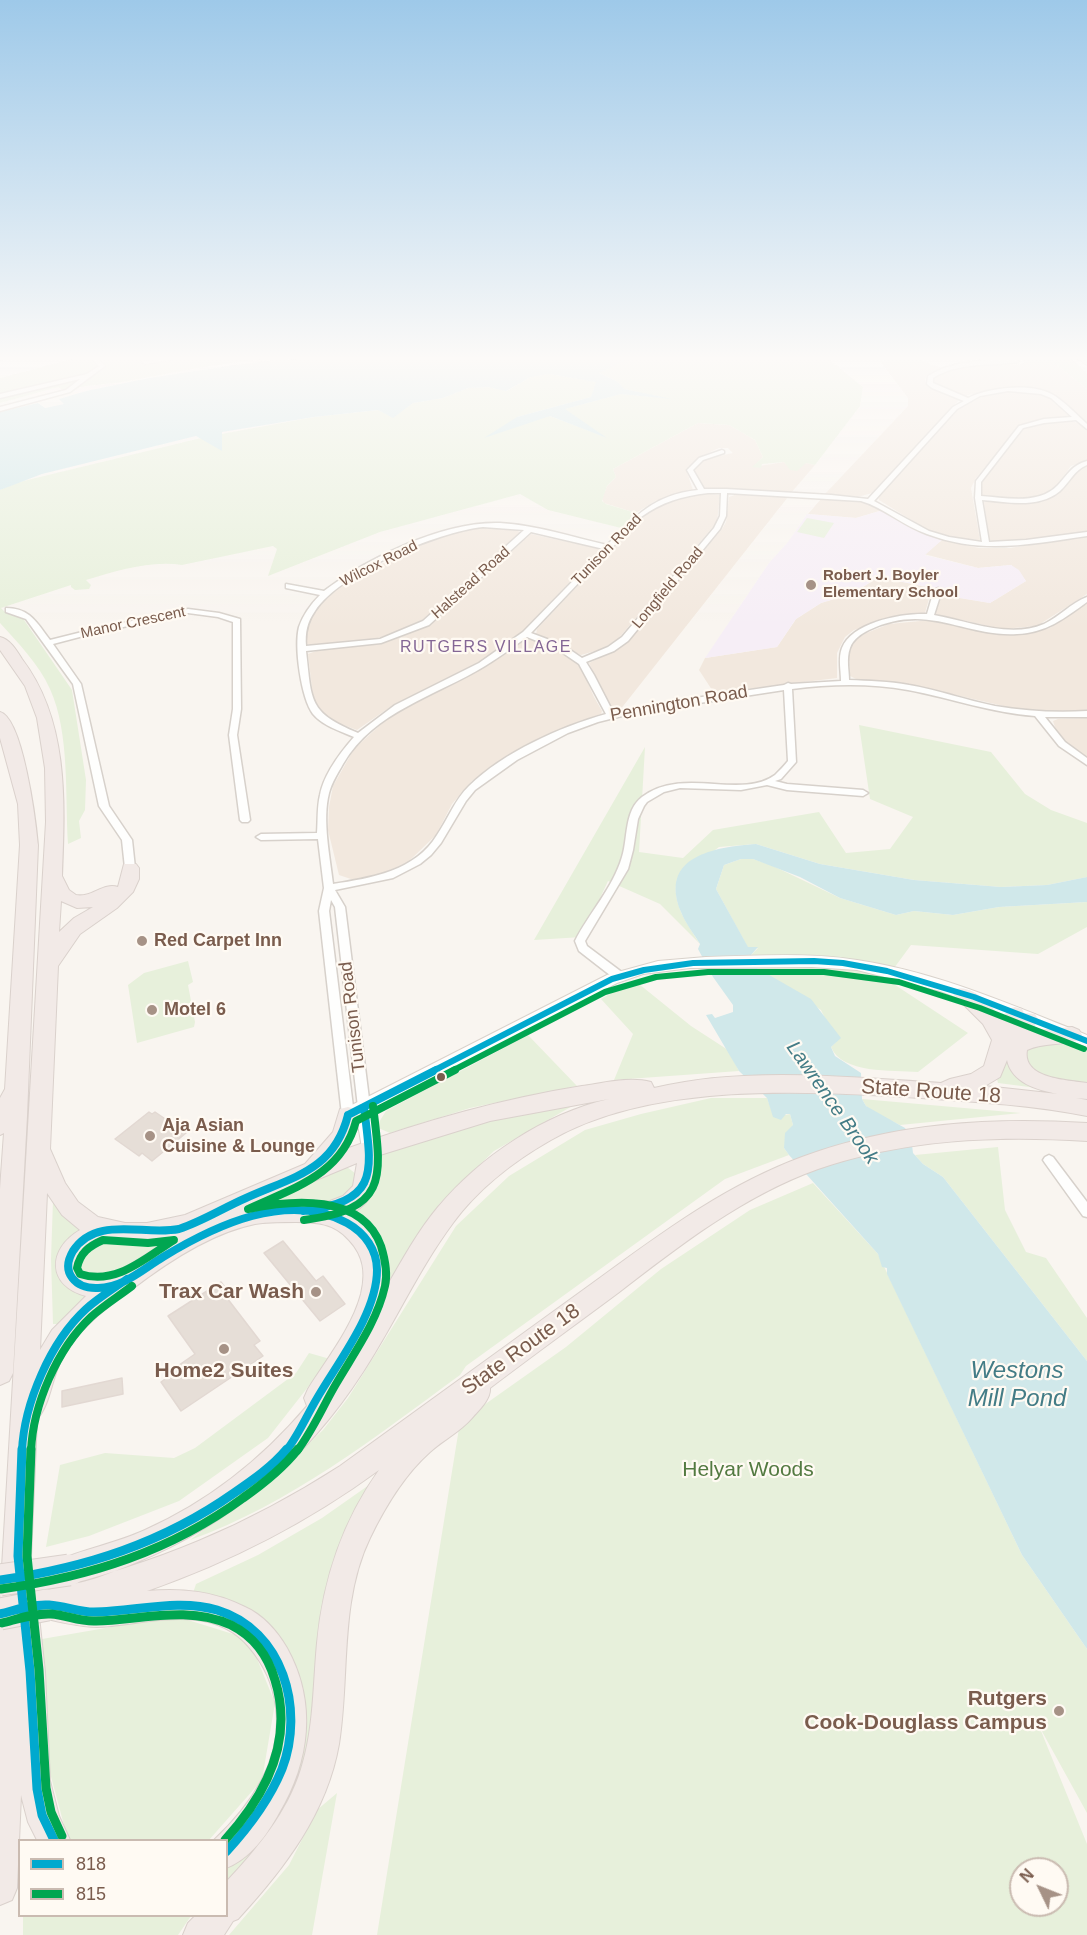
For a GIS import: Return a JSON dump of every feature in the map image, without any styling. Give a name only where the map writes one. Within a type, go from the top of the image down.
[{"type":"highway","points":[[0,641],[28,677],[45,717],[52,762],[53,874],[23,1428],[9,1568],[0,1887]]},
{"type":"highway","points":[[0,717],[14,754],[26,804],[29,845],[16,1116],[0,1373]]},
{"type":"highway","points":[[53,874],[57,888],[64,897],[84,903],[109,893],[130,868]]},
{"type":"highway","points":[[48,965],[73,929],[114,901],[123,892],[130,881],[130,868]]},
{"type":"highway","points":[[963,994],[991,1019],[1009,1043],[1017,1064],[1032,1078],[1086,1104]]},
{"type":"highway","points":[[927,1091],[972,1083],[987,1076],[996,1067],[1021,1016]]},
{"type":"highway","points":[[1009,1043],[1035,1037],[1079,1038]]},
{"type":"highway","points":[[0,1126],[16,1084]]},
{"type":"highway","name":"State Route 18","points":[[9,1568],[69,1570],[130,1551],[193,1520],[245,1486],[288,1448],[315,1419],[345,1379],[448,1213],[482,1177],[524,1145],[582,1115],[643,1097],[711,1087],[803,1084],[1086,1104]]},
{"type":"highway","points":[[39,1151],[58,1195],[67,1208],[83,1220],[104,1230],[142,1234],[178,1229],[308,1172],[369,1149],[462,1120],[545,1101],[628,1088],[711,1087]]},
{"type":"highway","points":[[308,1172],[341,1139],[356,1111]]},
{"type":"highway","name":"State Route 18","points":[[0,1614],[47,1605],[160,1573],[256,1532],[326,1492],[689,1227],[746,1192],[778,1176],[832,1156],[892,1140],[945,1132],[1033,1128],[1087,1132]]},
{"type":"highway","points":[[23,1428],[46,1363],[60,1340],[85,1310],[117,1285],[180,1247],[227,1223],[266,1213],[320,1212],[343,1207],[361,1194],[368,1178],[369,1149]]},
{"type":"highway","points":[[288,1448],[362,1320],[373,1297],[377,1279],[377,1261],[366,1238],[347,1222],[320,1212]]},
{"type":"highway","points":[[104,1230],[76,1246],[69,1261],[69,1273],[74,1281],[88,1288],[117,1285]]},
{"type":"highway","points":[[228,1905],[263,1868],[288,1835],[314,1781],[324,1737],[336,1603],[345,1566],[360,1527],[381,1491],[404,1460],[416,1447],[460,1412],[496,1368]]},
{"type":"highway","points":[[9,1568],[30,1671],[37,1789],[44,1821],[53,1839]]},
{"type":"highway","points":[[47,1605],[92,1612],[166,1604],[198,1606],[214,1609],[239,1619],[266,1642],[280,1663],[289,1692],[292,1724],[290,1742],[286,1760],[267,1803],[251,1827],[228,1849]]},
{"type":"highway","points":[[200,1935],[217,1917]]},
{"type":"street","points":[[870,501],[918,448]]},
{"type":"street","points":[[986,545],[978,498],[978,482],[1004,448]]},
{"type":"street","points":[[702,491],[690,470],[701,459],[722,452]]},
{"type":"street","points":[[978,498],[1023,500],[1043,497],[1057,490],[1074,468],[1087,463]]},
{"type":"street","name":"Tunison Road","points":[[369,1149],[356,1111],[334,1011],[324,911],[329,888],[322,836],[324,795],[329,780],[346,751],[359,736],[398,707],[482,665],[526,634],[649,508],[669,498],[702,491],[724,491],[852,498],[870,501],[936,535],[959,542],[986,545],[1021,544],[1087,534]]},
{"type":"street","name":"Longfield Road","points":[[580,661],[611,648],[625,639],[717,529],[723,516],[724,491]]},
{"type":"street","name":"Wilcox Road","points":[[359,736],[326,722],[314,711],[307,696],[301,637],[304,624],[312,609],[325,594],[353,575],[450,530],[498,525],[609,548]]},
{"type":"street","name":"Halstead Road","points":[[303,650],[381,641],[426,623],[529,530]]},
{"type":"street","points":[[289,586],[325,594]]},
{"type":"street","points":[[930,616],[938,590]]},
{"type":"street","points":[[845,682],[846,645],[856,633],[886,622],[930,616],[990,631],[1020,632],[1047,625],[1087,599]]},
{"type":"street","points":[[9,610],[29,617],[77,684],[104,806],[125,836],[129,846],[130,868]]},
{"type":"street","name":"Manor Crescent","points":[[49,643],[188,611],[237,621],[237,709],[233,735],[245,820]]},
{"type":"street","points":[[526,634],[561,648],[580,661],[587,668],[611,716]]},
{"type":"street","name":"Pennington Road","points":[[329,888],[381,878],[418,861],[438,841],[471,789],[485,777],[569,730],[611,716],[788,685],[845,682],[901,687],[980,705],[1038,714],[1087,714]]},
{"type":"street","points":[[770,783],[779,778],[792,762],[788,685]]},
{"type":"street","points":[[1038,714],[1062,744],[1087,762]]},
{"type":"street","points":[[619,976],[585,950],[580,941],[620,876],[627,856],[637,807],[644,800],[663,788],[680,784],[739,787],[770,783],[787,787],[863,793]]},
{"type":"street","points":[[261,837],[322,836]]},
{"type":"street","name":"Tunison Road","points":[[329,888],[340,907],[352,1009],[356,1111]]},
{"type":"street","points":[[356,1111],[619,976],[664,965],[702,962],[857,965],[903,975],[963,994],[1079,1038]]},
{"type":"street","points":[[334,1011],[352,1009]]},
{"type":"street","points":[[1049,1160],[1087,1212]]},
{"type":"shaded area","points":[[651,448],[718,448],[698,458],[686,469],[693,490],[655,501],[636,513],[604,503],[602,499],[607,486],[616,477],[613,469]]},
{"type":"shaded area","points":[[728,448],[759,448],[763,457],[753,467],[784,462],[788,466],[806,463],[815,465],[791,493],[701,487],[694,470],[704,459],[733,453]]},
{"type":"shaded area","points":[[868,448],[914,448],[872,493],[858,497],[825,494]]},
{"type":"shaded area","points":[[922,448],[1001,448],[976,478],[971,488],[980,540],[951,538],[924,528],[879,500],[878,497]]},
{"type":"shaded area","points":[[1008,448],[1087,448],[1087,461],[1071,466],[1055,488],[1039,496],[985,497],[980,494],[982,481]]},
{"type":"shaded area","points":[[1087,465],[1087,531],[1027,541],[993,542],[989,539],[984,502],[1045,499],[1064,489],[1079,468]]},
{"type":"shaded area","points":[[703,493],[720,495],[717,522],[618,639],[602,649],[581,655],[536,635],[537,629],[644,515],[667,502]]},
{"type":"shaded area","points":[[737,494],[788,497],[620,710],[613,709],[603,694],[589,663],[628,641],[722,529],[726,522],[729,497]]},
{"type":"shaded area","points":[[821,499],[866,502],[883,510],[856,518],[808,514]]},
{"type":"shaded area","name":"Robert J. Boyler Elementary School","points":[[883,510],[915,529],[942,540],[925,555],[978,568],[1011,565],[1019,570],[1026,581],[990,603],[942,595],[943,590],[878,577],[854,593],[821,603],[796,619],[777,647],[705,658],[769,563],[788,542],[807,514],[856,518]]},
{"type":"shaded area","points":[[482,527],[515,529],[522,534],[427,619],[415,626],[375,639],[313,646],[305,643],[305,628],[317,608],[346,581],[456,530]]},
{"type":"shaded area","points":[[531,534],[601,549],[523,631],[473,666],[393,705],[357,730],[330,720],[314,705],[308,654],[381,643],[426,627]]},
{"type":"shaded area","points":[[1087,536],[1087,594],[1037,626],[1002,629],[935,614],[942,595],[990,603],[1026,581],[1011,565],[978,568],[924,554],[942,540],[979,548],[1010,548]]},
{"type":"shaded area","points":[[878,577],[932,588],[925,613],[884,620],[854,630],[845,637],[837,653],[837,678],[714,693],[699,670],[705,658],[777,647],[796,619],[821,603],[854,593]]},
{"type":"shaded area","points":[[1087,603],[1087,710],[1070,712],[1012,708],[926,688],[858,680],[850,676],[849,652],[854,641],[864,634],[889,624],[931,620],[990,633],[1025,634],[1050,628]]},
{"type":"shaded area","points":[[527,639],[549,645],[580,665],[602,711],[601,714],[565,727],[492,767],[472,781],[452,804],[436,835],[408,862],[383,873],[354,880],[339,875],[328,830],[329,807],[333,786],[354,749],[388,718],[485,667]]},
{"type":"shaded area","points":[[1087,718],[1087,759],[1067,743],[1056,730],[1053,721]]},
{"type":"green space","points":[[158,448],[651,448],[613,469],[616,477],[607,486],[602,501],[636,513],[621,528],[548,510],[520,494],[380,532],[268,576],[277,549],[273,546],[182,565],[158,564],[121,570],[86,580],[91,585],[89,589],[75,590],[71,585],[1,608],[6,613],[22,617],[72,690],[86,780],[85,810],[79,821],[81,838],[68,844],[64,745],[56,706],[40,671],[0,623],[0,490],[15,483]]},
{"type":"green space","points":[[759,448],[828,448],[815,465],[806,463],[797,471],[790,470],[784,462],[762,464],[761,468],[752,467],[763,457]]},
{"type":"green space","points":[[807,518],[834,523],[824,538],[797,532]]},
{"type":"green space","points":[[859,725],[991,752],[1025,794],[1051,810],[1087,823],[1087,877],[1047,885],[1001,887],[914,880],[820,864],[756,844],[719,847],[677,879],[678,905],[700,944],[660,904],[608,881],[582,937],[534,940],[645,747],[639,852],[683,858],[713,830],[819,812],[846,853],[890,849],[913,817],[870,799]]},
{"type":"green space","points":[[741,859],[753,859],[771,865],[840,898],[896,915],[914,911],[953,915],[999,907],[1087,902],[1087,927],[1038,954],[911,945],[886,979],[968,1033],[918,1072],[869,1069],[846,1062],[837,1056],[831,1047],[836,1042],[821,1010],[757,968],[751,955],[758,948],[748,948],[716,889],[724,865]]},
{"type":"green space","points":[[188,961],[193,982],[188,985],[194,1027],[137,1043],[128,985],[144,973]]},
{"type":"green space","points":[[634,980],[691,1026],[728,1050],[739,1071],[614,1080],[633,1034],[601,999]]},
{"type":"green space","points":[[528,1035],[577,1086],[470,1108],[390,1133],[376,1127],[386,1111]]},
{"type":"green space","points":[[1044,1044],[1070,1045],[1087,1051],[1087,1086],[1046,1078],[1026,1065],[1027,1049]]},
{"type":"green space","points":[[1005,1060],[1016,1076],[1037,1088],[998,1083],[997,1079]]},
{"type":"green space","points":[[711,1098],[767,1098],[774,1117],[790,1114],[793,1125],[784,1148],[789,1155],[725,1179],[466,1366],[460,1375],[330,1468],[262,1508],[190,1540],[269,1482],[323,1430],[348,1398],[456,1226],[509,1176],[585,1130]]},
{"type":"green space","points":[[862,1099],[1021,1113],[900,1125],[875,1113],[866,1106]]},
{"type":"green space","points":[[574,1105],[494,1151],[440,1203],[375,1303],[383,1249],[351,1211],[376,1188],[377,1155],[470,1124]]},
{"type":"green space","points":[[998,1147],[1005,1210],[1026,1252],[1046,1258],[1087,1318],[1087,1361],[943,1177],[923,1164],[915,1155]]},
{"type":"green space","points":[[347,1167],[356,1174],[354,1189],[341,1202],[239,1211]]},
{"type":"green space","name":"Helyar Woods","points":[[813,1183],[878,1254],[1022,1555],[1087,1649],[1087,1813],[1039,1726],[1087,1844],[1087,1935],[377,1935],[460,1422],[566,1347],[661,1269],[750,1210]]},
{"type":"green space","points":[[53,1200],[87,1231],[64,1253],[93,1294],[61,1324],[53,1324],[51,1259]]},
{"type":"green space","points":[[185,1235],[113,1279],[82,1276],[77,1263],[79,1256],[102,1239]]},
{"type":"green space","points":[[309,1353],[330,1359],[268,1438],[179,1501],[89,1536],[46,1547],[60,1465],[105,1453],[174,1458],[195,1448],[296,1373]]},
{"type":"green space","points":[[379,1478],[370,1496],[312,1752],[291,1811],[228,1889],[228,1865],[241,1854],[298,1682],[193,1593],[196,1584],[258,1555],[322,1518]]},
{"type":"green space","points":[[175,1616],[249,1639],[275,1703],[262,1780],[210,1839],[68,1839],[46,1758],[42,1639]]},
{"type":"green space","points":[[337,1793],[312,1935],[229,1935],[289,1865],[317,1810]]},
{"type":"green space","points":[[23,1917],[190,1917],[178,1935],[23,1935]]},
{"type":"water","points":[[0,448],[146,448],[42,474],[0,490]]},
{"type":"water","points":[[756,844],[820,864],[914,880],[1001,887],[1047,885],[1087,877],[1087,902],[999,907],[953,915],[914,911],[896,915],[840,898],[800,877],[753,859],[741,859],[724,865],[716,889],[748,947],[758,947],[751,955],[757,968],[811,999],[841,1038],[831,1047],[835,1056],[861,1073],[862,1099],[866,1106],[905,1128],[911,1137],[913,1153],[923,1164],[943,1177],[1087,1361],[1087,1649],[1022,1555],[887,1274],[887,1268],[882,1267],[878,1254],[789,1155],[784,1148],[785,1133],[793,1125],[790,1114],[786,1114],[781,1120],[773,1117],[767,1098],[739,1071],[706,1015],[712,1014],[715,1018],[733,1012],[733,1005],[713,977],[698,949],[700,944],[681,912],[676,893],[677,878],[694,858],[724,848]]},
{"type":"building","name":"Aja Asian Cuisine & Lounge","points":[[149,1112],[152,1114],[155,1112],[186,1133],[152,1161],[142,1153],[139,1156],[115,1139]]},
{"type":"building","name":"Trax Car Wash","points":[[283,1241],[316,1281],[323,1276],[345,1304],[320,1321],[264,1253]]},
{"type":"building","name":"Home2 Suites","points":[[221,1282],[231,1295],[227,1298],[260,1341],[254,1345],[263,1356],[181,1411],[161,1382],[168,1377],[166,1374],[195,1354],[168,1316]]},
{"type":"building","points":[[122,1378],[123,1394],[62,1407],[62,1391]]},
{"type":"transit line","name":"818","points":[[348,1115],[612,979],[677,964],[800,961],[857,965],[945,987],[1087,1041]]},
{"type":"transit line","name":"815","points":[[1,1589],[40,1584],[79,1575],[154,1550],[223,1513],[286,1463],[306,1438],[370,1327],[385,1286],[385,1263],[379,1241],[369,1226],[355,1215],[339,1208],[302,1202],[248,1209],[298,1186],[330,1166],[352,1139],[356,1121],[605,992],[639,981],[673,974],[792,971],[856,975],[899,982],[953,998],[1084,1049]]},
{"type":"transit line","name":"815","points":[[304,1220],[331,1217],[351,1210],[365,1200],[373,1187],[378,1153],[373,1106]]},
{"type":"transit line","name":"818","points":[[303,1211],[328,1208],[347,1202],[359,1193],[366,1181],[369,1167],[364,1107]]},
{"type":"transit line","name":"818","points":[[0,1580],[65,1569],[96,1561],[157,1538],[214,1507],[272,1465],[291,1444],[365,1316],[375,1292],[377,1266],[374,1253],[368,1241],[358,1230],[334,1217],[311,1212],[267,1213],[246,1218],[204,1234],[129,1279],[116,1285],[99,1288],[90,1288],[75,1282],[70,1277],[69,1260],[85,1238],[100,1231],[125,1229],[160,1232],[179,1229],[296,1177],[311,1169],[335,1147],[344,1133],[348,1115]]},
{"type":"transit line","name":"815","points":[[103,1240],[148,1243],[174,1240],[129,1269],[117,1274],[104,1278],[92,1278],[80,1274],[77,1268],[82,1253],[93,1244],[103,1240]]},
{"type":"transit line","name":"818","points":[[54,1839],[42,1815],[37,1789],[30,1671],[18,1556],[23,1428],[46,1363],[60,1340],[85,1310],[127,1279]]},
{"type":"transit line","name":"815","points":[[62,1836],[51,1812],[46,1788],[39,1670],[27,1556],[32,1430],[54,1367],[67,1345],[91,1317],[132,1286]]},
{"type":"transit line","name":"818","points":[[0,1614],[43,1605],[94,1612],[164,1606],[199,1607],[233,1616],[249,1625],[262,1637],[281,1668],[289,1693],[291,1719],[289,1743],[272,1790],[244,1833],[228,1850]]},
{"type":"transit line","name":"815","points":[[2,1623],[47,1614],[90,1621],[160,1615],[191,1615],[223,1622],[247,1635],[265,1656],[273,1672],[280,1695],[282,1718],[280,1740],[275,1762],[266,1784],[255,1804],[226,1839]]},
{"type":"place","name":"Robert J. Boyler Elementary School","points":[[811,585]]},
{"type":"place","name":"Red Carpet Inn","points":[[142,941]]},
{"type":"place","name":"Motel 6","points":[[152,1010]]},
{"type":"place","name":"Aja Asian Cuisine & Lounge","points":[[150,1136]]},
{"type":"place","name":"Trax Car Wash","points":[[316,1292]]},
{"type":"place","name":"Home2 Suites","points":[[224,1349]]},
{"type":"place","name":"Rutgers Cook-Douglass Campus","points":[[1059,1711]]},
{"type":"district","name":"RUTGERS VILLAGE","points":[[486,648]]},
{"type":"water label","name":"Lawrence Brook","points":[[832,1103]]},
{"type":"water label","name":"Westons Mill Pond","points":[[1017,1385]]}]
